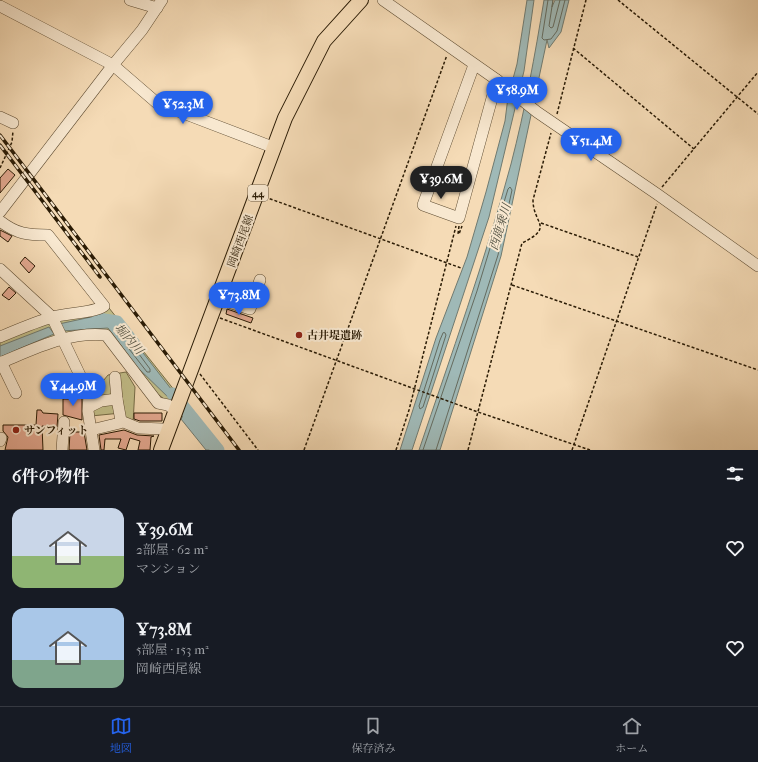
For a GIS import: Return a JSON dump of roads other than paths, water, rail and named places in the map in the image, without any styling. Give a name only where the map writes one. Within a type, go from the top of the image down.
[{"type":"main road","name":"岡崎西尾線","points":[[161,450],[219,299],[285,118],[324,41],[361,0]]},
{"type":"street","points":[[2,206],[142,30],[160,4],[130,0]]},
{"type":"street","points":[[383,0],[497,80],[537,112],[659,195],[758,266]]},
{"type":"street","points":[[0,6],[113,65],[157,103],[275,148]]},
{"type":"street","points":[[474,65],[423,206],[459,218],[497,80]]},
{"type":"street","points":[[0,117],[13,123]]},
{"type":"street","points":[[0,221],[13,231],[22,234],[48,235],[104,306],[99,310],[78,311],[52,317],[0,337]]},
{"type":"street","points":[[0,269],[52,317],[89,394],[88,407],[94,450]]},
{"type":"street","points":[[219,299],[250,309],[260,280]]},
{"type":"street","points":[[16,393],[0,363],[62,338],[90,333],[106,335],[158,403],[178,405]]},
{"type":"street","points":[[115,377],[120,421]]},
{"type":"street","points":[[88,407],[101,401],[118,399]]},
{"type":"street","points":[[91,430],[120,423],[120,421]]},
{"type":"street","points":[[120,421],[138,428],[163,429],[168,432]]},
{"type":"street","points":[[62,450],[64,422]]},
{"type":"water","points":[[527,0],[534,0],[524,71],[489,217],[412,450],[400,450],[436,338],[467,257],[486,192],[505,121],[508,97],[517,64]]},
{"type":"water","name":"西鹿乗川","points":[[544,0],[553,0],[552,7],[555,0],[569,0],[561,32],[549,48],[547,40],[501,256],[440,450],[419,450],[479,272],[511,164],[521,123]]},
{"type":"water","points":[[91,317],[113,319],[133,340],[175,394],[172,401],[137,367],[108,328],[62,331],[59,324]]},
{"type":"water","points":[[49,327],[54,334],[0,357],[0,346]]},
{"type":"water","points":[[187,409],[220,450],[206,450],[181,419]]},
{"type":"waterway","name":"堀内川","points":[[98,319],[117,322],[134,344]]},
{"type":"waterway","name":"堀内川","points":[[173,394],[218,450]]},
{"type":"railway","points":[[0,135],[239,450]]},
{"type":"railway","points":[[0,145],[100,277]]},
{"type":"place","name":"古井堤遺跡","points":[[299,335]]},
{"type":"place","name":"サンフィット","points":[[16,430]]}]
